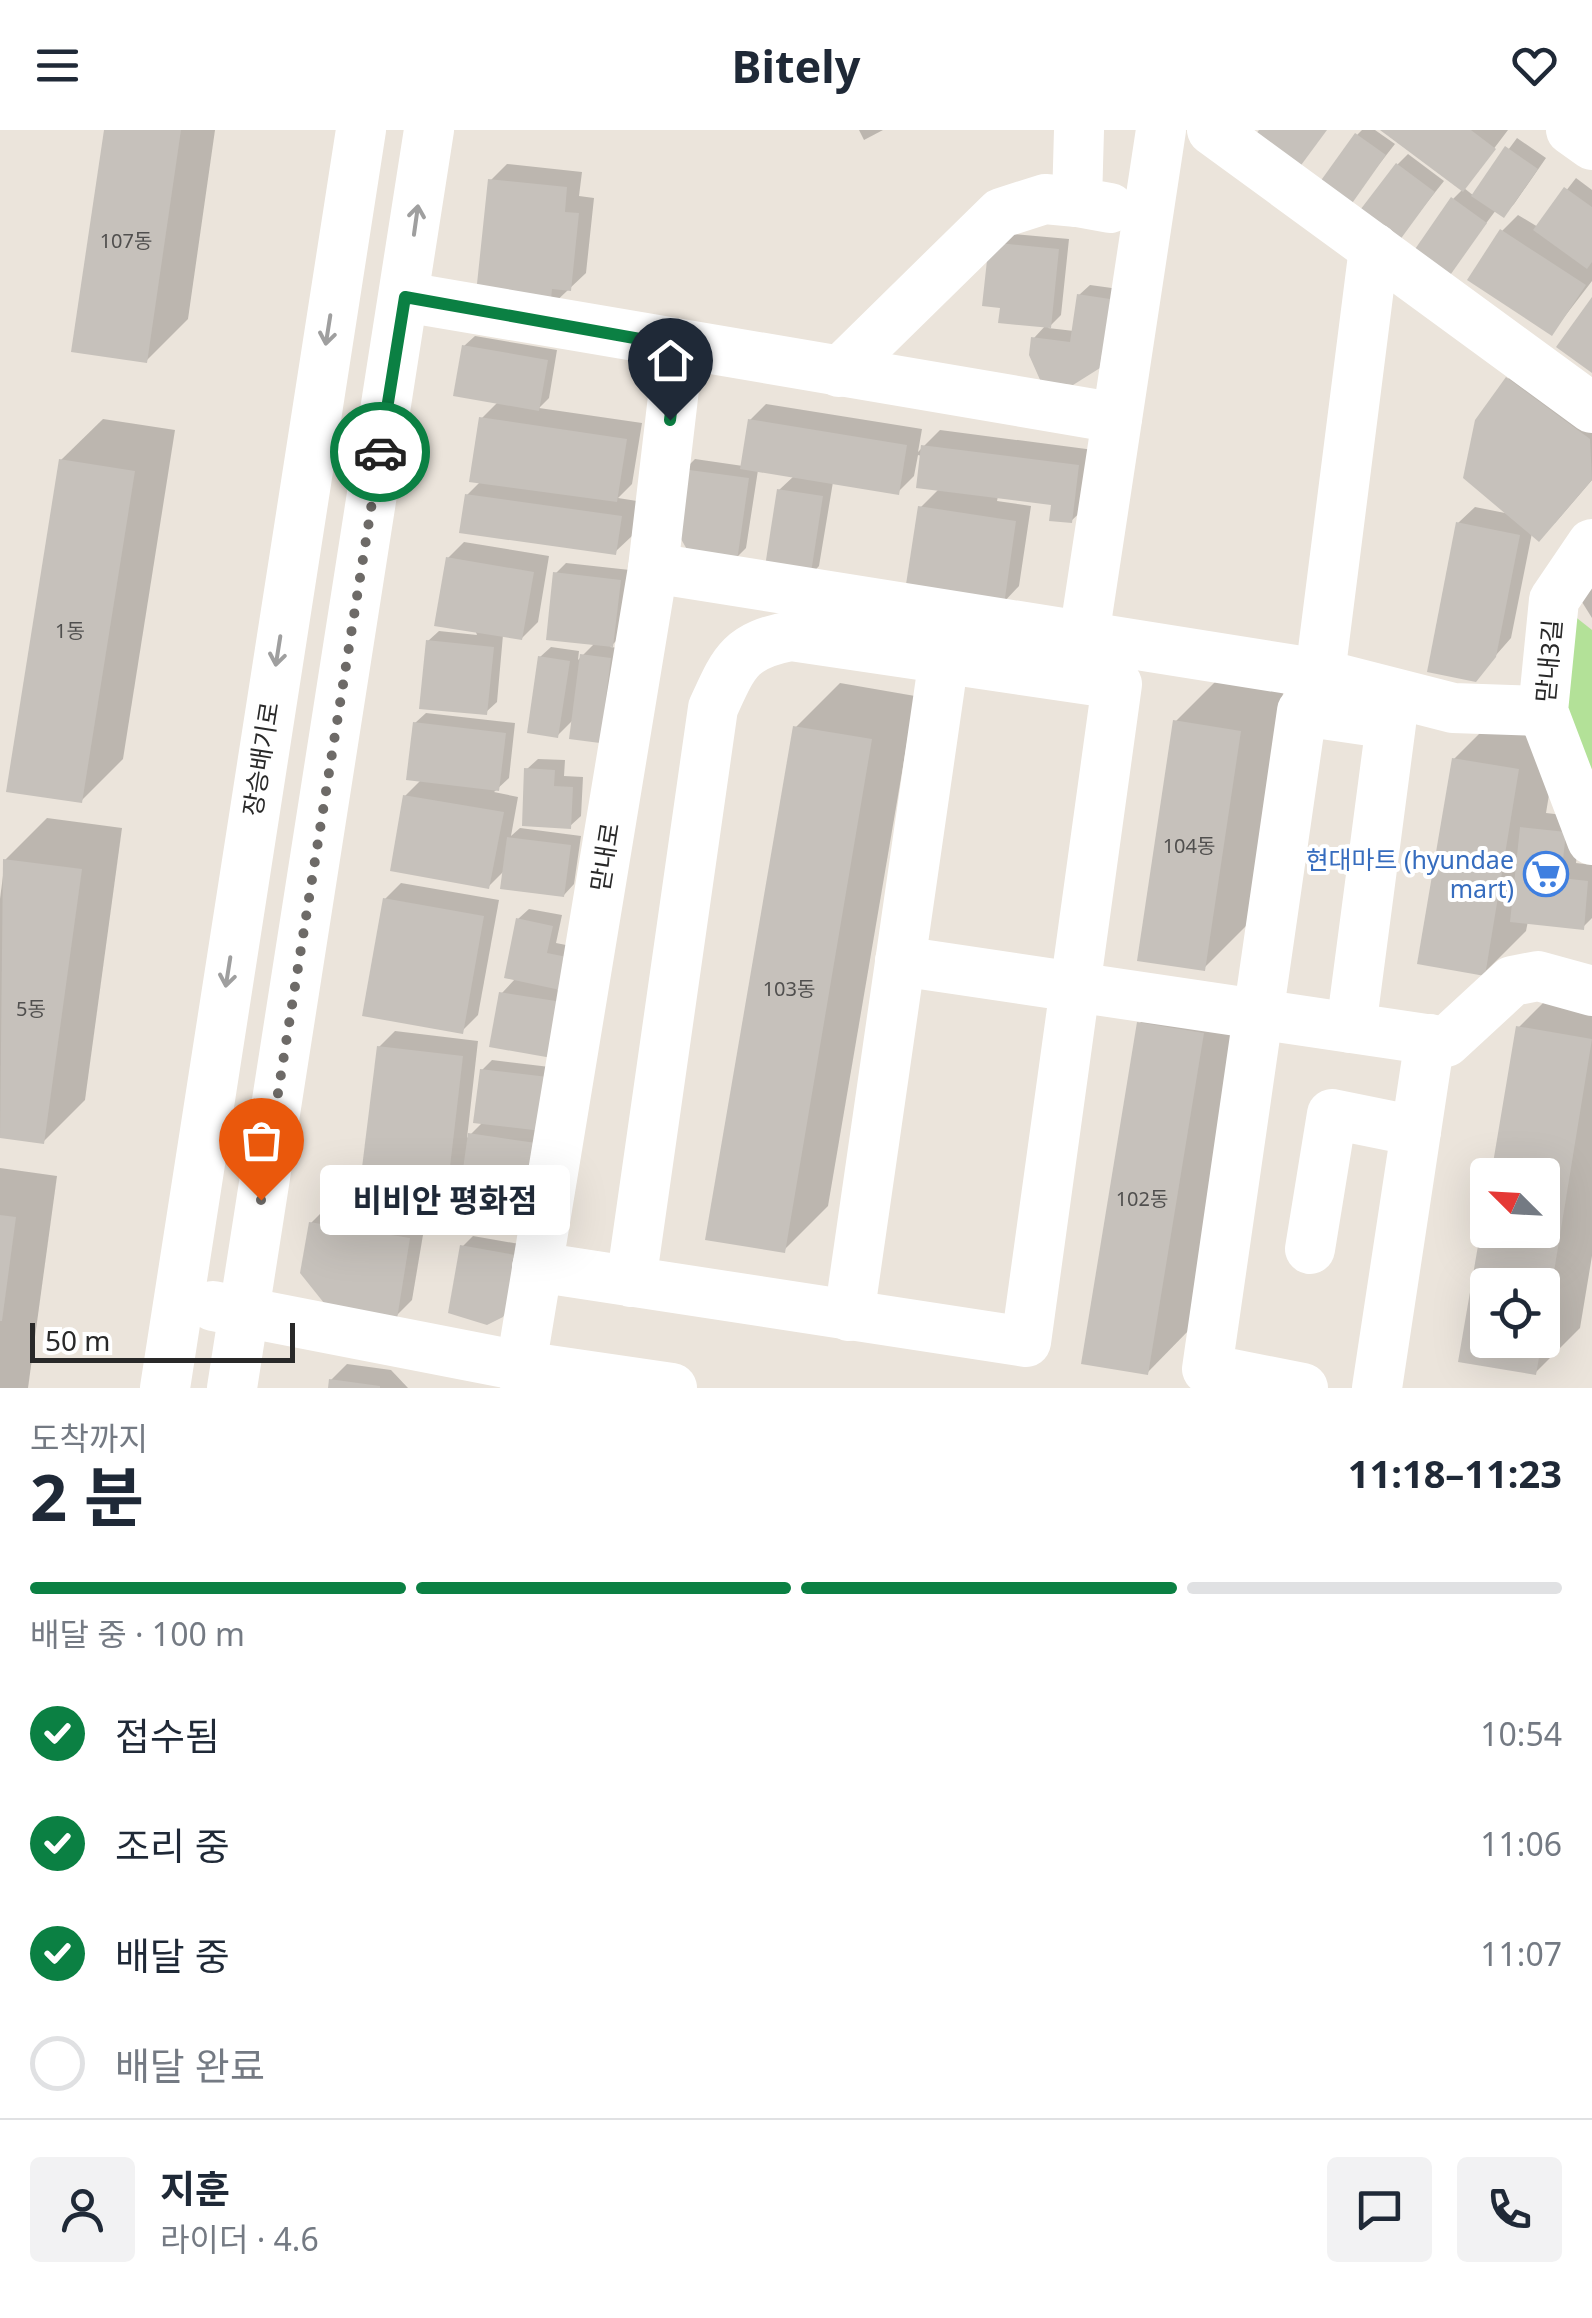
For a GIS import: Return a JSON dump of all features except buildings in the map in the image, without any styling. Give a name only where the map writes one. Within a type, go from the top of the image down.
[{"type":"street","name":"장승배기로","points":[[165,1388],[361,130]]},
{"type":"street","points":[[232,1388],[429,130]]},
{"type":"street","points":[[1077,202],[1080,130]]},
{"type":"street","points":[[1084,636],[1161,130]]},
{"type":"street","points":[[1212,130],[1592,408]]},
{"type":"street","points":[[1571,130],[1592,145]]},
{"type":"street","points":[[839,372],[1001,213],[1045,199],[1148,214]]},
{"type":"street","points":[[1320,674],[1374,248]]},
{"type":"street","points":[[405,297],[1117,418]]},
{"type":"street","name":"맏내로","points":[[523,1377],[537,1267],[653,568],[679,346]]},
{"type":"street","name":"맏내3길","points":[[1592,544],[1543,711],[1592,840]]},
{"type":"street","points":[[653,568],[1320,674],[1453,708],[1543,711]]},
{"type":"street","points":[[537,1267],[631,1282],[849,1316],[1026,1342],[1117,684],[792,636],[758,642],[731,668],[713,708],[631,1282]]},
{"type":"street","points":[[849,1316],[944,658]]},
{"type":"street","points":[[1303,1388],[1206,1369],[1302,711],[1390,724],[1351,1028]]},
{"type":"street","points":[[900,961],[1446,1042],[1539,957],[1592,992]]},
{"type":"street","points":[[1377,1388],[1430,1039]]},
{"type":"street","points":[[1310,1248],[1332,1114],[1416,1131]]},
{"type":"street","points":[[179,1300],[244,1310],[523,1377],[672,1388]]},
{"type":"green space","points":[[1554,600],[1592,630],[1592,840],[1543,711]]},
{"type":"way so far","points":[[261,1200],[380,452]]},
{"type":"place","name":"현대마트 (hyundae mart)","points":[[1546,874]]},
{"type":"place","name":"비비안 평화점","points":[[261,1200]]},
{"type":"route","points":[[380,452],[405,297],[679,346],[670,420]]}]
